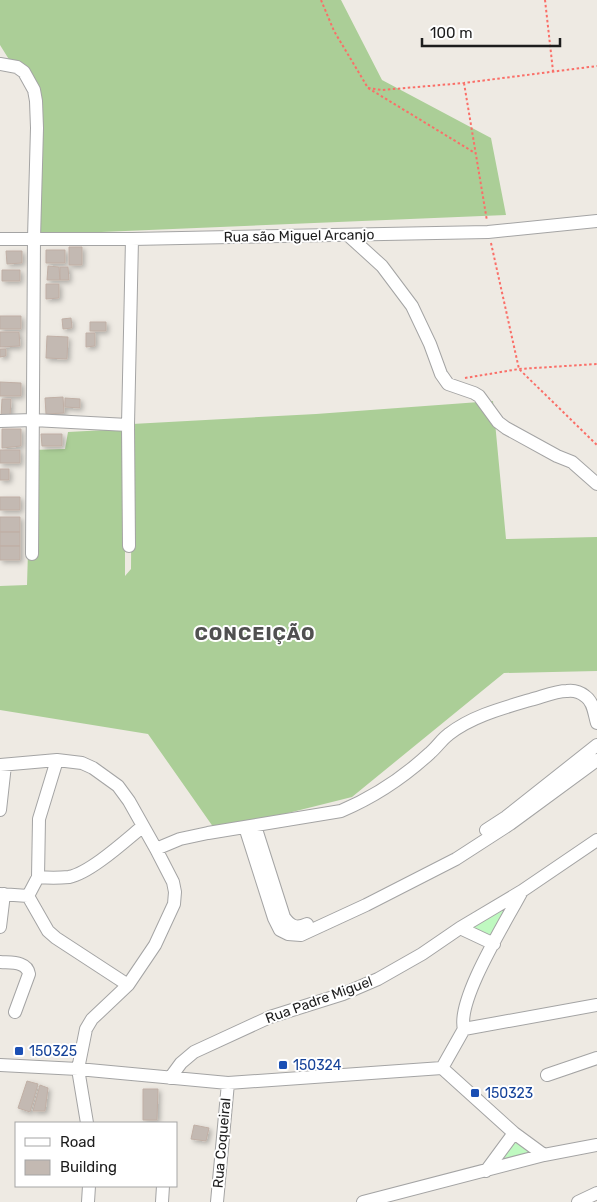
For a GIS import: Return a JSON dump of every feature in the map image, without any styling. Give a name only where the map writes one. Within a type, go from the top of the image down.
[{"type":"street","points":[[0,64],[17,67],[24,72],[34,90],[37,128],[34,238],[32,554]]},
{"type":"street","name":"Rua são Miguel Arcanjo","points":[[0,239],[349,236],[488,232],[597,221]]},
{"type":"street","points":[[349,236],[382,266],[412,306],[430,344],[441,374],[450,386],[474,393],[498,422],[506,428],[557,456],[572,462],[597,484]]},
{"type":"street","points":[[128,546],[128,425],[132,239]]},
{"type":"street","points":[[0,421],[33,420],[128,425]]},
{"type":"street","points":[[156,849],[180,839],[341,811],[360,803],[386,788],[429,754],[450,733],[474,719],[516,704],[568,690],[578,692],[590,700],[597,723]]},
{"type":"street","points":[[250,827],[284,917],[294,927],[304,926],[451,852],[506,817],[597,745]]},
{"type":"street","points":[[28,896],[38,877],[39,819],[57,760]]},
{"type":"street","points":[[0,810],[2,765],[57,760],[87,766],[118,786],[156,849],[173,882],[175,892],[174,904],[155,945],[128,985],[92,1019],[86,1029],[78,1069],[86,1122]]},
{"type":"street","points":[[250,827],[274,918],[280,930],[288,934],[300,935],[366,905],[456,859],[510,824],[597,760]]},
{"type":"street","points":[[38,877],[70,877],[77,874],[103,858],[142,827]]},
{"type":"street","name":"Rua Padre Miguel","points":[[170,1078],[185,1059],[194,1052],[270,1017],[343,994],[378,979],[422,954],[460,928],[522,891],[597,840]]},
{"type":"street","points":[[442,1068],[464,1029],[462,1022],[463,1013],[470,990],[522,891]]},
{"type":"street","points":[[0,927],[2,894],[28,896]]},
{"type":"street","points":[[28,896],[48,931],[128,985]]},
{"type":"street","points":[[460,928],[494,944]]},
{"type":"street","points":[[0,962],[24,965],[28,968],[29,974],[15,1012]]},
{"type":"street","points":[[464,1029],[597,1005]]},
{"type":"street","points":[[547,1075],[597,1058]]},
{"type":"street","points":[[0,1065],[78,1069],[228,1083],[442,1068],[514,1133],[544,1156]]},
{"type":"street","name":"Rua Coqueiral","points":[[217,1202],[228,1083]]},
{"type":"street","points":[[486,1171],[514,1133]]},
{"type":"street","points":[[363,1202],[544,1156],[597,1145]]},
{"type":"street","points":[[88,1187],[88,1202]]},
{"type":"street","points":[[162,1202],[163,1187]]},
{"type":"street","points":[[578,1202],[597,1193]]},
{"type":"path","points":[[321,0],[334,31],[368,88],[476,153]]},
{"type":"path","points":[[545,0],[553,71]]},
{"type":"path","points":[[368,88],[382,90],[464,83],[597,66]]},
{"type":"path","points":[[464,83],[488,232],[519,369],[597,445]]},
{"type":"path","points":[[464,378],[519,369],[597,364]]},
{"type":"green space","points":[[0,0],[341,0],[382,80],[491,138],[506,215],[30,235],[33,98],[0,45]]},
{"type":"green space","points":[[493,401],[506,539],[597,537],[597,671],[504,673],[352,797],[216,831],[148,734],[0,710],[0,586],[27,585],[31,450],[65,449],[68,432],[125,429],[125,576],[131,569],[132,424],[316,414]]},
{"type":"green space","points":[[519,893],[494,950],[463,928]]},
{"type":"green space","points":[[510,1129],[546,1158],[478,1176]]},
{"type":"building","points":[[69,247],[82,247],[82,265],[69,265]]},
{"type":"building","points":[[46,250],[65,250],[65,263],[46,263]]},
{"type":"building","points":[[6,251],[22,251],[22,263],[7,264]]},
{"type":"building","points":[[48,266],[59,267],[60,280],[47,280]]},
{"type":"building","points":[[60,267],[68,267],[69,280],[60,280]]},
{"type":"building","points":[[2,270],[20,270],[20,281],[2,281]]},
{"type":"building","points":[[46,284],[59,284],[59,298],[46,299]]},
{"type":"building","points":[[0,316],[21,316],[21,329],[0,329]]},
{"type":"building","points":[[71,318],[72,328],[63,329],[62,319]]},
{"type":"building","points":[[90,322],[106,322],[106,331],[90,331]]},
{"type":"building","points":[[0,332],[19,332],[20,346],[0,347]]},
{"type":"building","points":[[86,333],[95,333],[95,346],[86,347]]},
{"type":"building","points":[[47,336],[68,337],[67,359],[46,358]]},
{"type":"building","points":[[0,349],[6,349],[6,356],[0,357]]},
{"type":"building","points":[[0,382],[21,383],[21,396],[0,396]]},
{"type":"building","points":[[63,397],[64,413],[46,414],[45,398]]},
{"type":"building","points":[[65,398],[80,399],[80,408],[65,407]]},
{"type":"building","points":[[2,399],[11,399],[10,417],[1,417]]},
{"type":"building","points":[[2,429],[21,429],[21,446],[2,448]]},
{"type":"building","points":[[41,434],[62,434],[62,446],[42,446]]},
{"type":"building","points":[[0,450],[20,450],[20,463],[0,463]]},
{"type":"building","points":[[0,469],[9,469],[9,480],[0,480]]},
{"type":"building","points":[[0,497],[20,497],[20,510],[0,510]]},
{"type":"building","points":[[0,517],[20,517],[20,532],[0,532]]},
{"type":"building","points":[[0,532],[20,532],[20,546],[0,546]]},
{"type":"building","points":[[0,546],[20,546],[20,560],[0,560]]},
{"type":"building","points":[[27,1081],[38,1084],[30,1112],[18,1108]]},
{"type":"building","points":[[40,1085],[48,1088],[45,1111],[33,1111]]},
{"type":"building","points":[[143,1089],[158,1089],[157,1120],[143,1120]]},
{"type":"building","points":[[194,1125],[209,1128],[206,1141],[191,1139]]},
{"type":"place","name":"150325","points":[[19,1051]]},
{"type":"place","name":"150324","points":[[283,1065]]},
{"type":"place","name":"150323","points":[[475,1093]]},
{"type":"district","name":"CONCEIÇÃO","points":[[255,633]]}]
